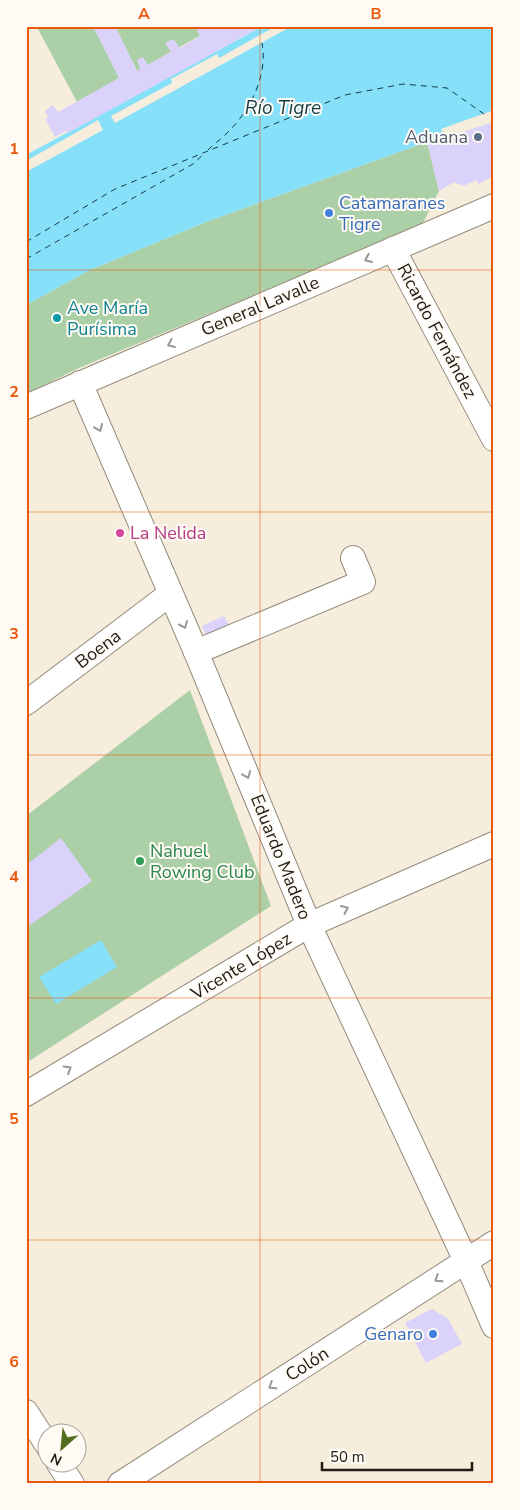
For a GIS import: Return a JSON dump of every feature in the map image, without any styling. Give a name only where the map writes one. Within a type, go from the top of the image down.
[{"type":"street","name":"General Lavalle","points":[[26,407],[494,206]]},
{"type":"street","name":"Ricardo Fernández","points":[[393,249],[494,439]]},
{"type":"street","name":"Eduardo Madero","points":[[80,383],[196,652],[309,925],[494,1326]]},
{"type":"street","points":[[196,652],[363,582],[354,558]]},
{"type":"street","name":"Boena","points":[[26,703],[170,594]]},
{"type":"street","name":"Vicente López","points":[[26,1094],[309,925],[494,844]]},
{"type":"street","name":"Colón","points":[[120,1484],[494,1243]]},
{"type":"street","points":[[26,1412],[38,1431]]},
{"type":"street","points":[[64,1472],[72,1484]]},
{"type":"green space","points":[[43,26],[93,26],[119,78],[77,102],[38,29]]},
{"type":"green space","points":[[115,26],[217,26],[137,71]]},
{"type":"green space","points":[[427,142],[439,191],[422,225],[79,368],[26,394],[26,305],[90,270],[206,222]]},
{"type":"green space","name":"Nahuel Rowing Club","points":[[190,690],[271,906],[26,1063],[26,816]]},
{"type":"water","name":"Río Tigre","points":[[263,26],[494,26],[494,122],[427,142],[206,222],[90,270],[26,305],[26,155]]},
{"type":"water","points":[[101,940],[117,967],[56,1004],[39,977]]},
{"type":"pier","points":[[276,26],[292,26],[115,123],[111,116],[172,83],[171,79],[217,54],[219,58]]},
{"type":"pier","points":[[494,110],[494,122],[445,138],[441,129]]},
{"type":"pier","points":[[98,120],[103,130],[26,172],[26,161]]},
{"type":"building","points":[[93,26],[115,26],[137,71],[140,69],[137,60],[143,57],[148,65],[171,52],[165,43],[174,39],[180,48],[200,36],[195,26],[208,26],[210,30],[217,26],[263,26],[68,133],[66,131],[55,137],[46,120],[48,117],[45,111],[53,105],[58,112],[119,78]]},
{"type":"building","points":[[494,122],[494,176],[478,184],[477,180],[463,186],[454,182],[439,191],[427,142]]},
{"type":"building","points":[[224,616],[230,628],[207,638],[202,626]]},
{"type":"building","points":[[61,838],[92,881],[26,928],[26,865]]},
{"type":"building","name":"Genaro","points":[[432,1309],[448,1319],[462,1344],[426,1363],[405,1323]]},
{"type":"ferry route","points":[[208,150],[239,120],[252,100],[263,66],[262,43]]},
{"type":"ferry route","points":[[26,242],[115,189],[345,95],[403,84],[447,88],[484,114]]},
{"type":"ferry route","points":[[26,259],[193,164],[205,153]]},
{"type":"place","name":"Aduana","points":[[478,137]]},
{"type":"place","name":"Catamaranes Tigre","points":[[329,213]]},
{"type":"place","name":"Ave María Purísima","points":[[57,318]]},
{"type":"place","name":"La Nelida","points":[[120,533]]},
{"type":"place","name":"Nahuel Rowing Club","points":[[140,861]]},
{"type":"place","name":"Genaro","points":[[433,1334]]}]
